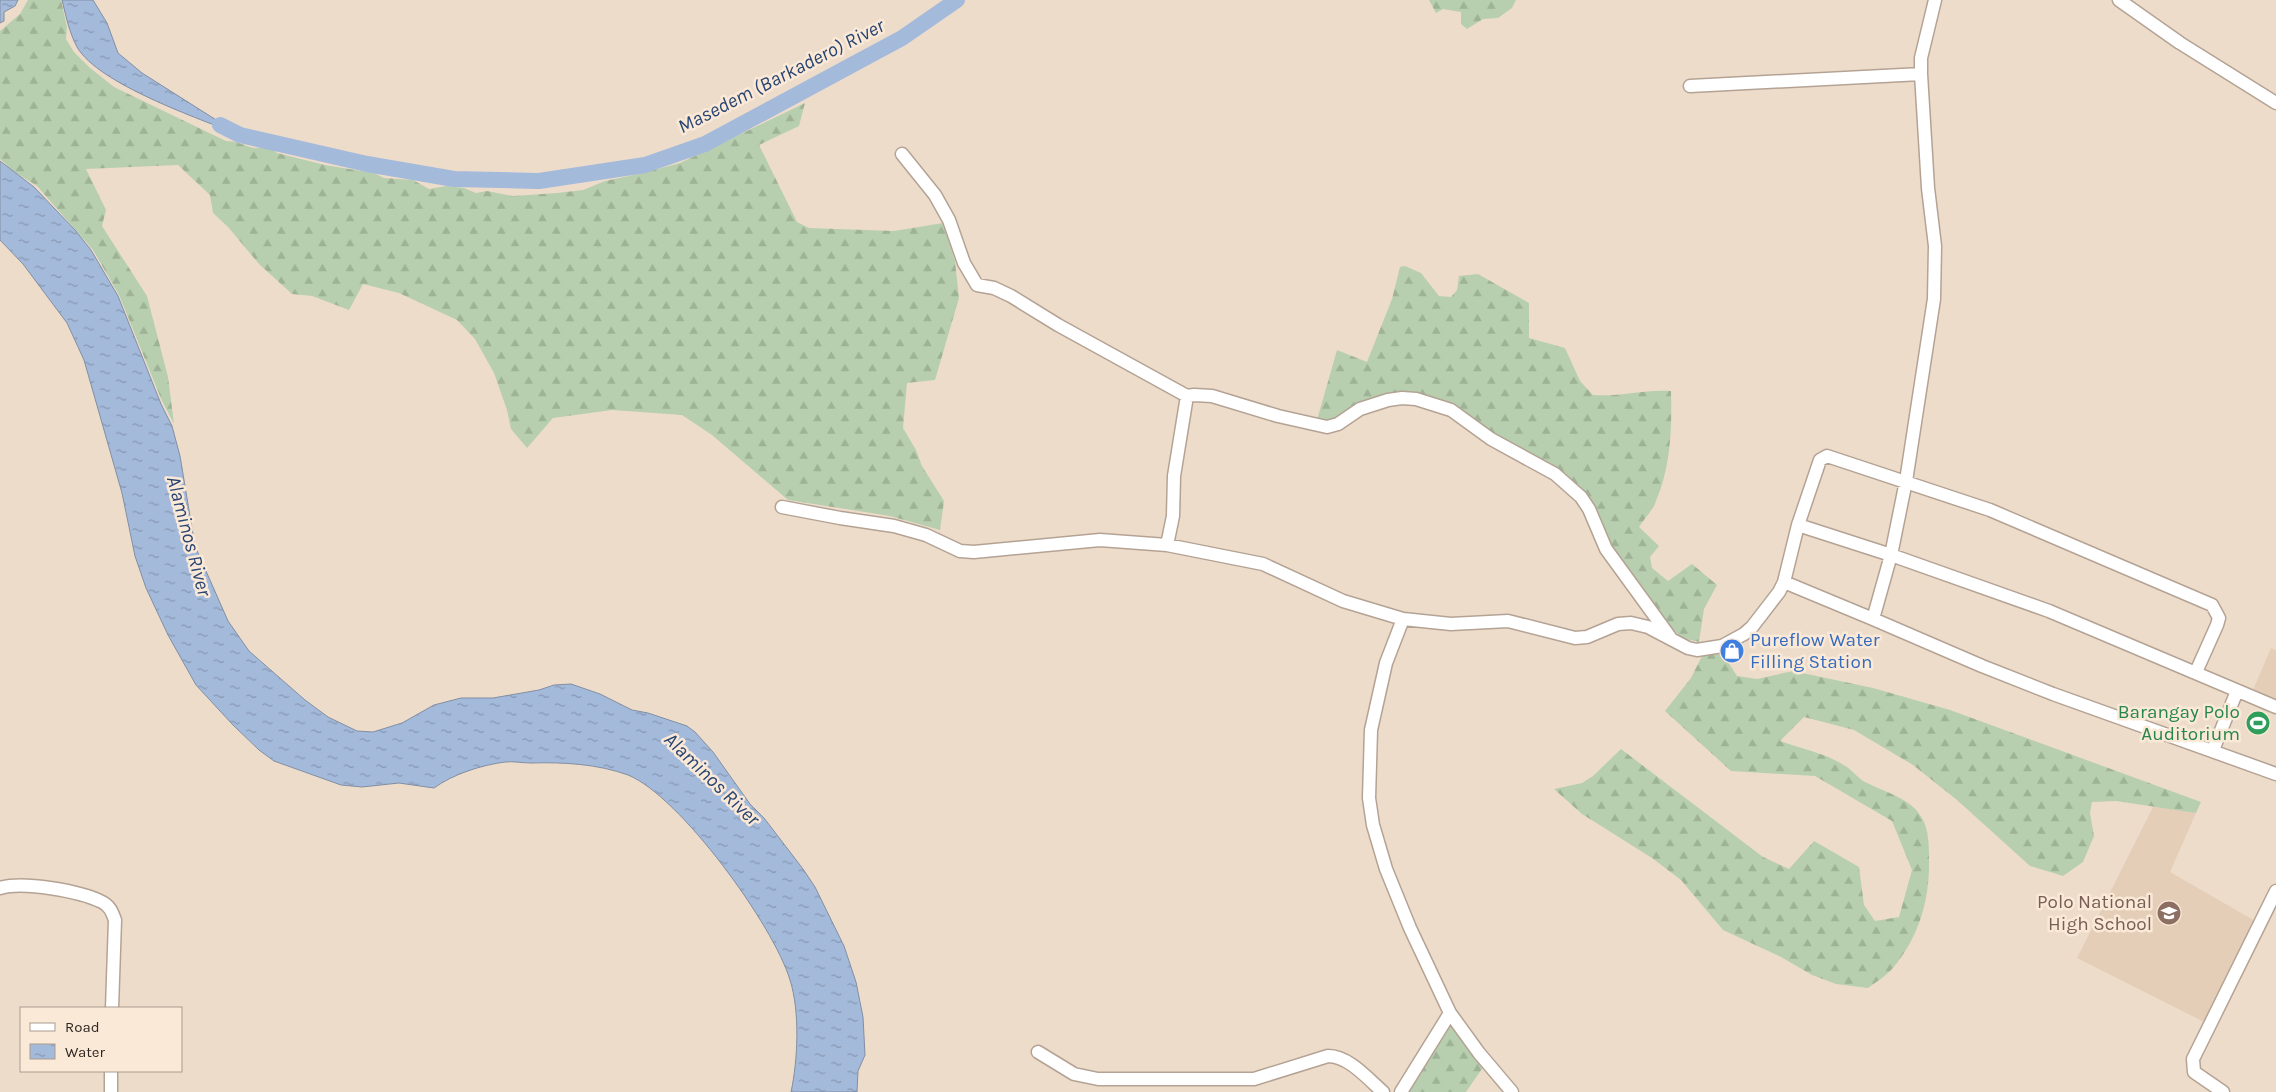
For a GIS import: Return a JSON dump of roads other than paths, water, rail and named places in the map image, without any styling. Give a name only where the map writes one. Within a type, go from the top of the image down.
[{"type":"street","points":[[1873,619],[1891,555],[1906,481],[1934,299],[1935,246],[1928,188],[1921,58],[1935,0]]},
{"type":"street","points":[[2119,0],[2180,42],[2276,103]]},
{"type":"street","points":[[1690,86],[1921,74]]},
{"type":"street","points":[[902,154],[935,195],[945,212],[958,242],[964,263],[977,285],[994,288],[1011,296],[1058,325],[1186,396],[1212,396],[1278,416],[1327,427],[1338,424],[1360,409],[1388,400],[1416,399],[1451,410],[1490,440],[1555,474],[1581,497],[1589,509],[1606,549],[1671,638]]},
{"type":"street","points":[[1167,545],[1174,509],[1174,476],[1186,396]]},
{"type":"street","points":[[782,507],[831,517],[894,526],[926,535],[960,551],[974,552],[1100,540],[1167,545],[1262,564],[1343,601],[1402,618],[1451,624],[1508,621],[1575,638],[1587,637],[1618,624],[1631,623],[1648,627],[1688,648],[1697,650],[1722,646],[1752,627],[1779,592],[1784,582],[1798,526],[1820,460],[1827,456],[1990,510],[2212,604],[2219,618],[2196,672]]},
{"type":"street","points":[[1798,526],[1891,555],[2049,611],[2276,707]]},
{"type":"street","points":[[1784,582],[1991,670],[2276,774]]},
{"type":"street","points":[[1402,618],[1386,663],[1371,730],[1370,807],[1373,825],[1386,869],[1410,928],[1450,1013],[1479,1053],[1512,1092]]},
{"type":"street","points":[[2213,750],[2237,691]]},
{"type":"street","points":[[0,888],[19,884],[53,889],[90,897],[112,910],[115,920],[112,1007]]},
{"type":"street","points":[[2223,1092],[2194,1072],[2193,1059],[2276,891]]},
{"type":"street","points":[[1401,1092],[1450,1013]]},
{"type":"street","points":[[1038,1052],[1074,1074],[1098,1079],[1254,1079],[1328,1056],[1335,1056],[1349,1064],[1383,1092]]},
{"type":"street","points":[[111,1072],[111,1092]]},
{"type":"water","points":[[0,0],[18,0],[15,6],[4,12],[4,21],[0,23]]},
{"type":"water","points":[[62,0],[93,0],[107,23],[118,53],[142,73],[240,135],[151,99],[127,87],[88,61],[74,41]]},
{"type":"water","name":"Alaminos River","points":[[0,161],[34,187],[75,230],[91,250],[118,296],[161,404],[172,426],[180,456],[195,546],[228,621],[249,651],[305,700],[328,717],[357,731],[373,732],[402,723],[434,705],[461,698],[493,698],[539,690],[554,685],[571,684],[600,694],[632,710],[648,713],[687,726],[713,752],[750,804],[764,818],[803,869],[815,887],[844,946],[856,982],[863,1017],[865,1055],[858,1071],[857,1092],[791,1092],[795,1065],[797,1021],[790,980],[781,957],[745,897],[698,835],[673,808],[649,788],[628,775],[605,768],[568,763],[505,762],[468,771],[450,778],[434,788],[399,783],[362,787],[341,785],[274,761],[259,750],[233,725],[196,685],[168,635],[146,588],[135,556],[122,493],[84,360],[67,323],[23,264],[0,240]]},
{"type":"waterway","name":"Masedem (Barkadero) River","points":[[220,125],[240,135],[367,164],[454,179],[539,181],[645,165],[705,144],[902,38],[957,0]]},
{"type":"place","name":"Pureflow Water Filling Station","points":[[1732,651]]},
{"type":"place","name":"Barangay Polo Auditorium","points":[[2258,723]]},
{"type":"place","name":"Polo National High School","points":[[2169,913]]}]
